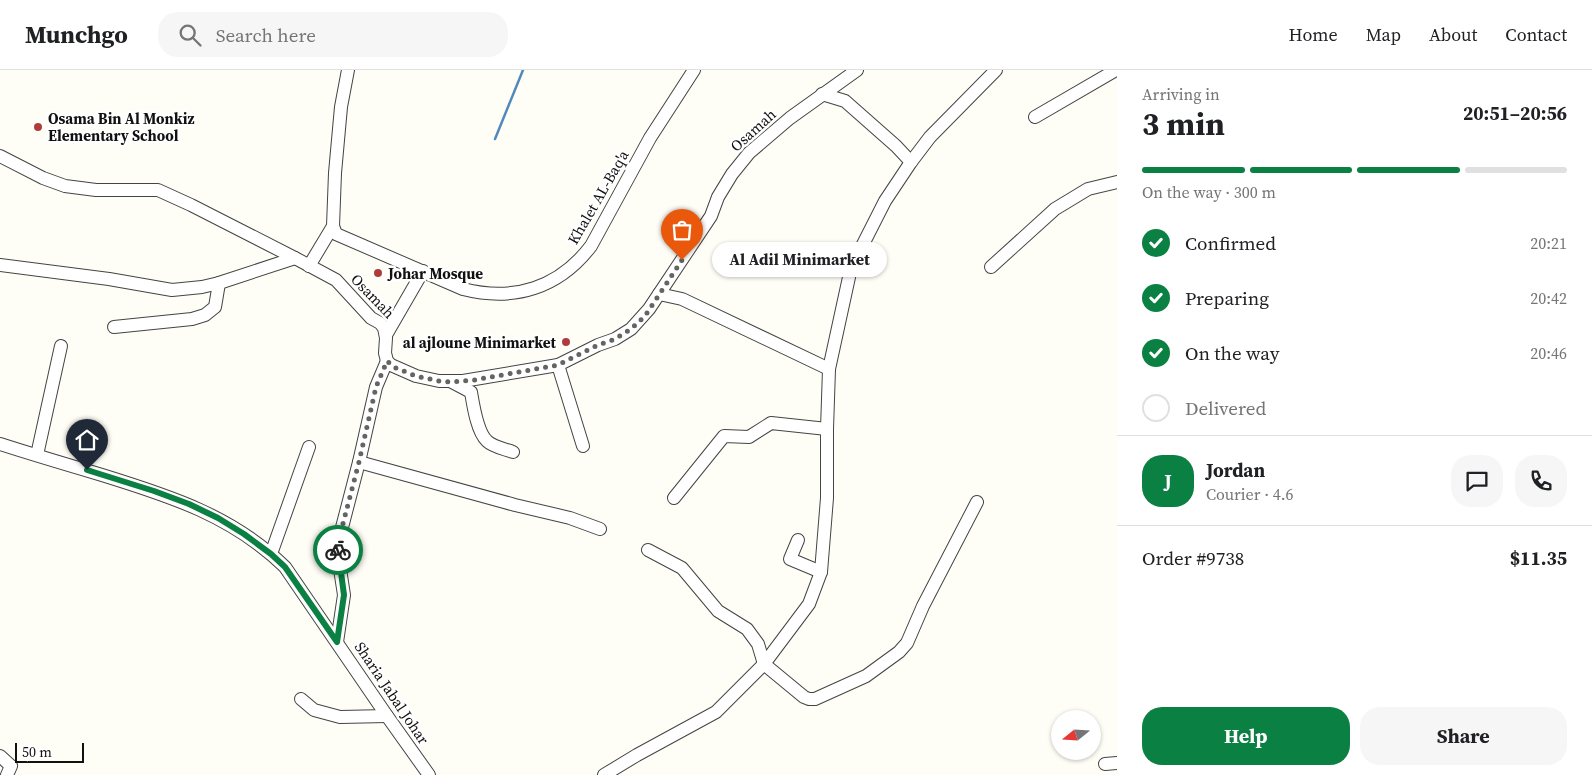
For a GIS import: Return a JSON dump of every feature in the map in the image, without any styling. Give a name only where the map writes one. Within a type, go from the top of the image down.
[{"type":"street","points":[[309,266],[333,226],[339,126],[348,70]]},
{"type":"street","name":"Khalet AL-Baq'a","points":[[333,226],[336,234],[463,288],[485,294],[518,293],[534,289],[568,270],[584,255],[594,241],[650,138],[694,70]]},
{"type":"street","name":"Osamah","points":[[0,156],[43,178],[65,186],[89,189],[158,190],[191,205],[336,280],[371,318],[377,320],[382,325],[386,335],[384,349],[387,361],[396,368],[416,376],[439,381],[474,380],[558,365],[598,345],[615,339],[631,329],[645,316],[711,216],[724,185],[740,163],[758,143],[857,70]]},
{"type":"street","points":[[604,775],[716,712],[764,664],[809,604],[821,572],[827,498],[826,429],[829,369],[851,268],[885,201],[911,162],[930,137],[996,70]]},
{"type":"street","points":[[1035,117],[1116,70]]},
{"type":"street","points":[[822,94],[845,102],[896,146],[911,162]]},
{"type":"street","points":[[991,267],[1054,209],[1088,189],[1117,182]]},
{"type":"street","points":[[0,265],[172,290],[219,283],[295,258]]},
{"type":"street","points":[[386,335],[423,271]]},
{"type":"street","points":[[114,327],[190,319],[204,315],[215,307],[219,283]]},
{"type":"street","points":[[659,294],[682,299],[829,369]]},
{"type":"street","points":[[37,456],[61,346]]},
{"type":"street","points":[[337,642],[344,595],[338,556],[339,539],[376,387],[387,361]]},
{"type":"street","points":[[558,365],[583,446]]},
{"type":"street","points":[[452,382],[470,392],[479,428],[487,441],[513,452]]},
{"type":"street","points":[[674,498],[724,436],[749,437],[771,423],[826,429]]},
{"type":"street","name":"Sharia Jabal Johar","points":[[0,444],[154,491],[189,504],[244,534],[271,554],[285,567],[429,775]]},
{"type":"street","points":[[271,554],[309,447]]},
{"type":"street","points":[[359,462],[515,505],[570,518],[600,529]]},
{"type":"street","points":[[648,550],[682,568],[718,611],[747,629],[758,644],[764,664],[804,697],[815,699],[866,676],[899,652],[910,638],[923,606],[977,502]]},
{"type":"street","points":[[798,540],[790,559],[821,572]]},
{"type":"street","points":[[301,699],[314,710],[340,717],[387,716]]},
{"type":"street","points":[[0,756],[10,766],[7,775]]},
{"type":"waterway","points":[[495,139],[523,70]]},
{"type":"way so far","points":[[338,550],[339,539],[376,387],[387,361],[396,368],[416,376],[452,382],[474,380],[558,365],[598,345],[615,339],[631,329],[645,316],[682,260]]},
{"type":"place","name":"Osama Bin Al Monkiz Elementary School","points":[[38,127]]},
{"type":"place","name":"Al Adil Minimarket","points":[[682,260]]},
{"type":"place","name":"Johar Mosque","points":[[378,273]]},
{"type":"place","name":"al ajloune Minimarket","points":[[566,342]]},
{"type":"route","points":[[87,470],[189,504],[218,518],[244,534],[285,567],[337,642],[344,595],[338,550]]}]
